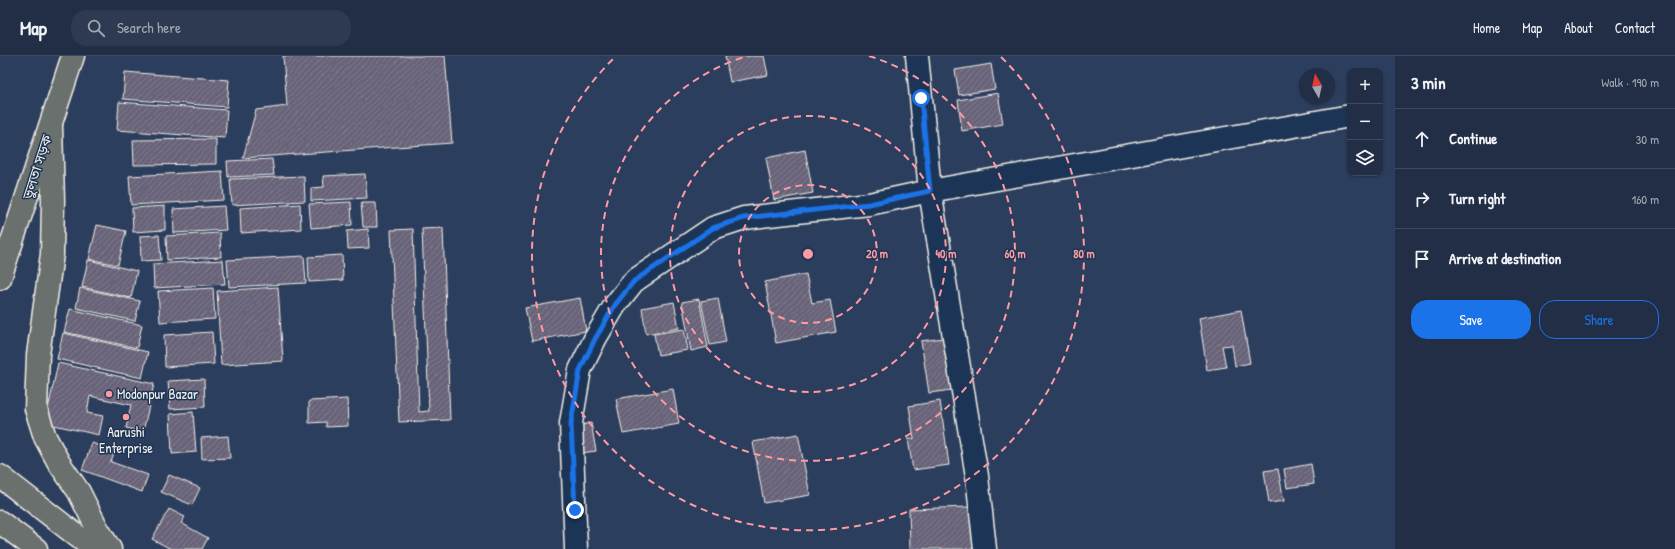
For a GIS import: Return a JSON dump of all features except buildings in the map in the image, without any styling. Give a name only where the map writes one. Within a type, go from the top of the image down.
[{"type":"highway","name":"ভুলতা সড়ক","points":[[0,278],[73,56]]},
{"type":"highway","points":[[51,125],[53,200],[52,254],[38,355],[36,409],[45,437],[58,463],[79,492],[97,528],[110,549]]},
{"type":"highway","points":[[0,476],[94,549]]},
{"type":"highway","points":[[0,522],[36,549]]},
{"type":"street","points":[[917,56],[930,191],[976,476],[984,549]]},
{"type":"street","points":[[576,549],[571,423],[580,370],[595,339],[615,305],[634,281],[713,228],[744,218],[869,204],[930,191],[1347,117]]},
{"type":"place","name":"Modonpur Bazar","points":[[109,394]]},
{"type":"place","name":"Aarushi Enterprise","points":[[126,417]]},
{"type":"route","points":[[575,510],[571,423],[580,370],[595,339],[615,305],[634,281],[713,228],[744,218],[869,204],[930,191],[921,98]]}]
